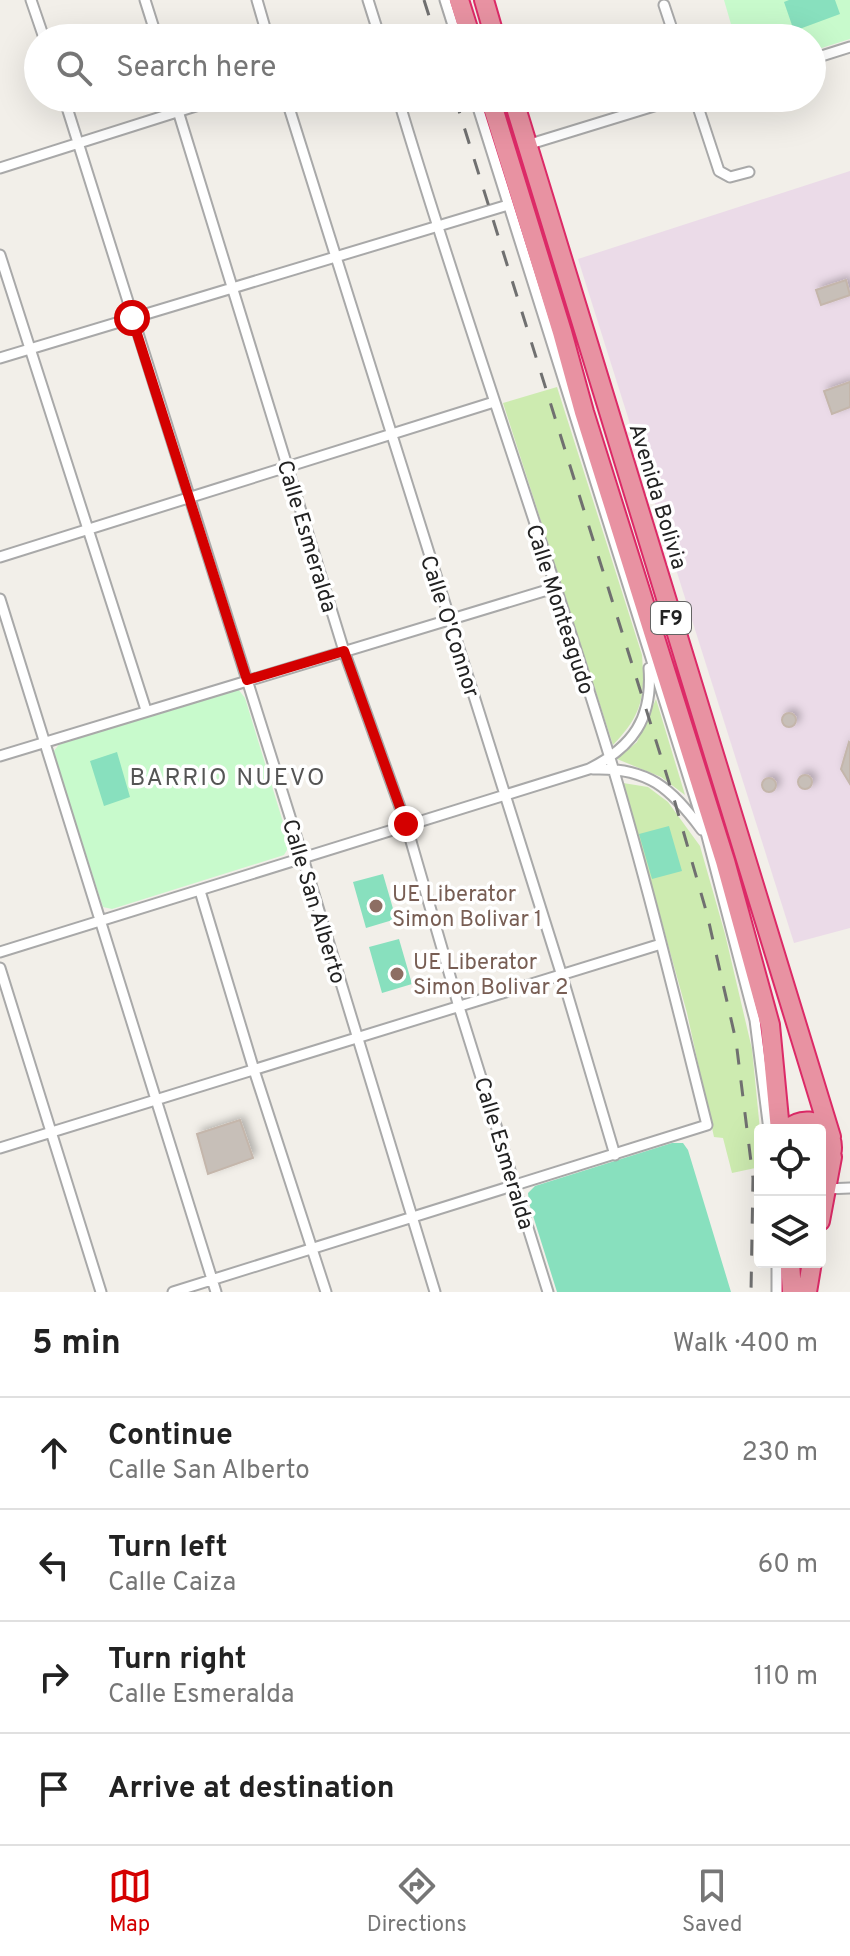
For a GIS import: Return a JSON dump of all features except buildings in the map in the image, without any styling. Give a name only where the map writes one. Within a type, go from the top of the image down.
[{"type":"highway","points":[[459,0],[461,24]]},
{"type":"highway","points":[[484,0],[491,24]]},
{"type":"highway","name":"Avenida Bolivia","points":[[494,112],[554,303],[584,412],[725,861],[770,1025],[779,1124]]},
{"type":"highway","name":"Avenida Bolivia","points":[[517,112],[832,1145]]},
{"type":"highway","points":[[796,1124],[810,1121],[819,1124]]},
{"type":"highway","points":[[826,1135],[832,1145],[826,1172]]},
{"type":"highway","points":[[807,1292],[813,1268]]},
{"type":"street","points":[[31,0],[39,24]]},
{"type":"street","points":[[145,0],[153,24]]},
{"type":"street","points":[[257,0],[264,24]]},
{"type":"street","points":[[368,0],[376,24]]},
{"type":"street","points":[[445,0],[458,24]]},
{"type":"street","points":[[664,5],[670,24]]},
{"type":"street","points":[[826,55],[850,47]]},
{"type":"street","name":"Calle San Alberto","points":[[69,112],[303,858],[435,1292]]},
{"type":"street","points":[[0,168],[175,112]]},
{"type":"street","name":"Calle Esmeralda","points":[[178,112],[344,651],[406,824],[459,1007],[548,1292]]},
{"type":"street","name":"Calle O'Connor","points":[[290,112],[562,976],[615,1155]]},
{"type":"street","name":"Calle Monteagudo","points":[[402,112],[611,763],[707,1125],[615,1155]]},
{"type":"street","points":[[479,112],[707,836],[755,1020],[768,1124]]},
{"type":"street","points":[[527,145],[634,112]]},
{"type":"street","points":[[700,112],[719,171],[730,177],[749,172]]},
{"type":"street","points":[[0,358],[508,205]]},
{"type":"street","points":[[0,255],[146,710]]},
{"type":"street","points":[[0,557],[494,402]]},
{"type":"street","points":[[0,756],[554,588]]},
{"type":"street","points":[[0,599],[216,1292]]},
{"type":"street","points":[[0,952],[611,763],[647,713],[651,688],[648,651]]},
{"type":"street","points":[[611,763],[672,792],[725,861]]},
{"type":"street","points":[[200,891],[326,1292]]},
{"type":"street","points":[[0,1148],[661,944]]},
{"type":"street","points":[[0,968],[101,1292]]},
{"type":"street","points":[[173,1292],[615,1155]]},
{"type":"street","points":[[826,1181],[850,1188]]},
{"type":"street","points":[[814,1268],[816,1292]]},
{"type":"street","points":[[777,1292],[789,1276]]},
{"type":"shaded area","points":[[850,171],[850,928],[794,943],[578,259]]},
{"type":"green space","points":[[724,0],[850,0],[850,39],[826,47],[826,24],[731,24]]},
{"type":"green space","points":[[835,0],[840,14],[813,24],[792,24],[784,2]]},
{"type":"green space","points":[[557,387],[642,655],[640,704],[631,724],[613,745],[503,403]]},
{"type":"green space","points":[[238,689],[245,698],[290,845],[284,855],[112,909],[103,907],[53,752],[61,742]]},
{"type":"green space","points":[[656,699],[685,795],[661,777],[617,759],[637,742]]},
{"type":"green space","points":[[117,752],[130,797],[104,806],[90,761]]},
{"type":"green space","points":[[623,783],[648,787],[668,802],[700,846],[752,1049],[759,1124],[754,1124],[754,1168],[732,1173],[723,1138],[714,1137],[687,1013]]},
{"type":"green space","points":[[669,826],[682,871],[652,879],[639,834]]},
{"type":"green space","points":[[383,874],[396,919],[366,928],[353,882]]},
{"type":"green space","points":[[399,939],[412,984],[382,993],[369,947]]},
{"type":"green space","points":[[672,1143],[683,1143],[688,1150],[731,1292],[557,1292],[528,1193],[535,1186]]},
{"type":"railway","points":[[424,0],[432,24]]},
{"type":"railway","points":[[459,112],[672,792],[707,914],[736,1041],[753,1178],[751,1292]]},
{"type":"place","name":"UE Liberator Simon Bolivar 1","points":[[376,906]]},
{"type":"place","name":"UE Liberator Simon Bolivar 2","points":[[397,974]]},
{"type":"district","name":"BARRIO NUEVO","points":[[228,777]]},
{"type":"route","points":[[132,318],[247,680],[344,651],[406,824]]}]
